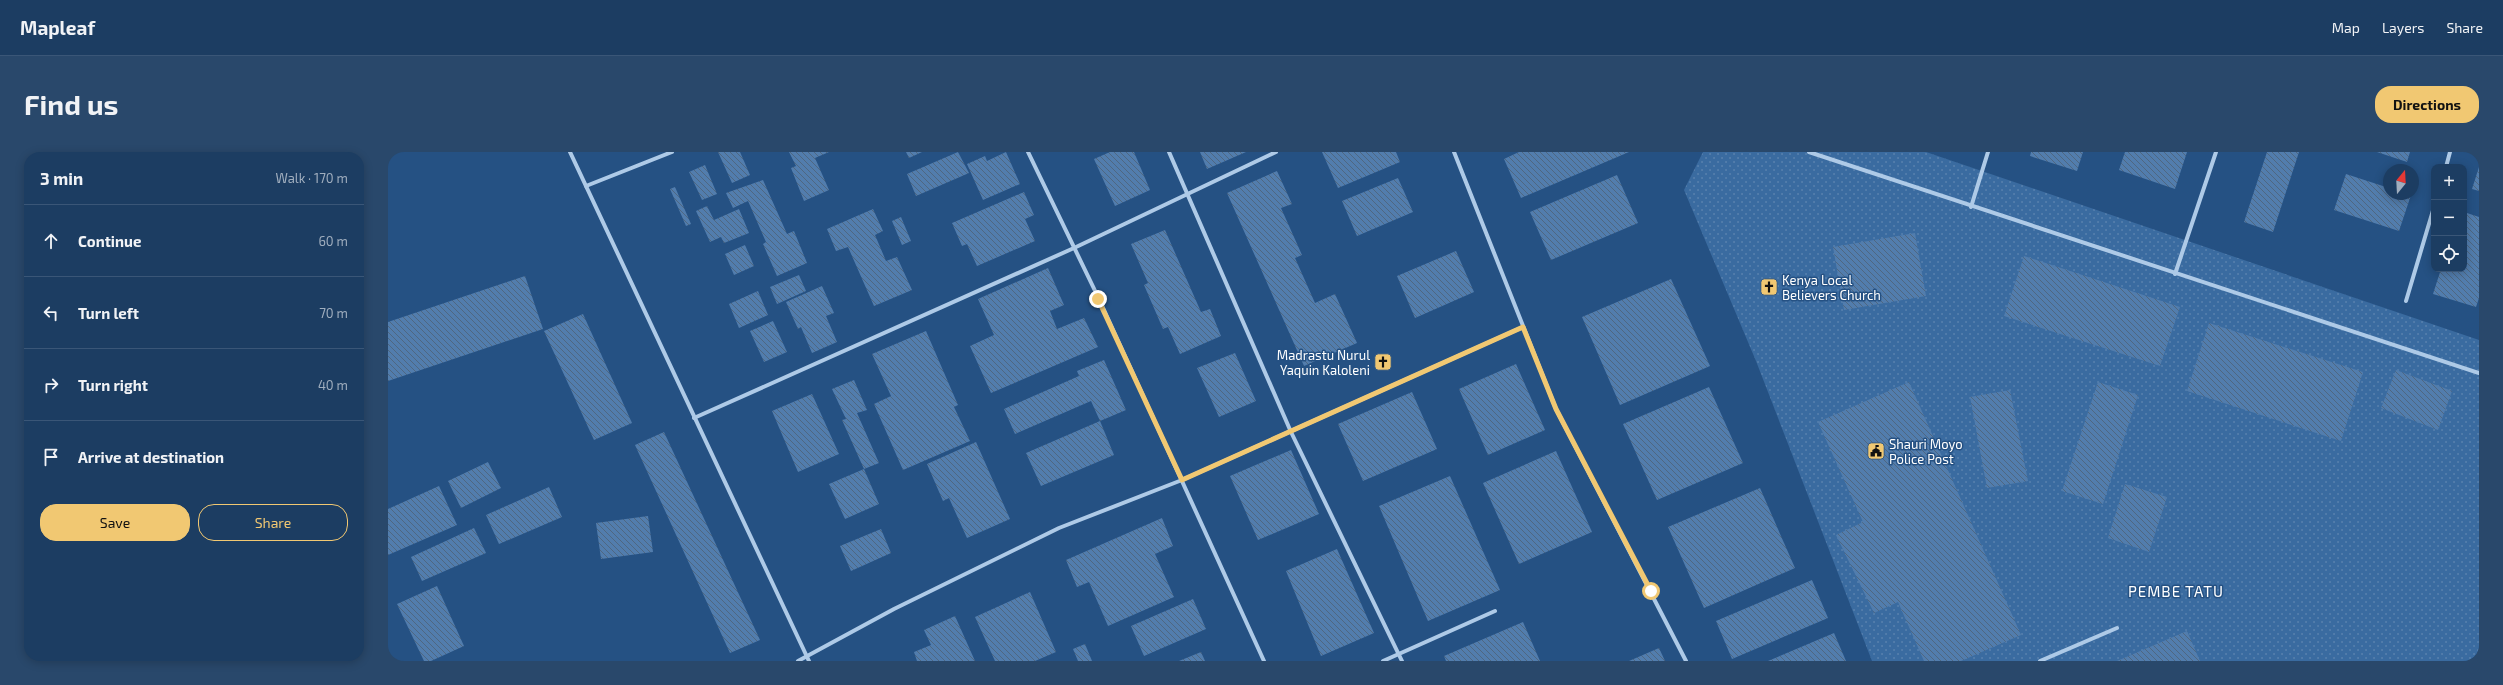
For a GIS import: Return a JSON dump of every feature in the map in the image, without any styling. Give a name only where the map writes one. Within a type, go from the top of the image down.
[{"type":"street","points":[[570,152],[808,659]]},
{"type":"street","points":[[586,186],[672,152]]},
{"type":"street","points":[[1028,152],[1182,480],[1264,661]]},
{"type":"street","points":[[1169,152],[1291,432],[1402,661]]},
{"type":"street","points":[[694,418],[1074,248],[1276,152]]},
{"type":"street","points":[[1454,152],[1556,409],[1686,661]]},
{"type":"street","points":[[1809,152],[1971,207],[2479,373]]},
{"type":"street","points":[[1971,207],[1988,152]]},
{"type":"street","points":[[2175,274],[2216,152]]},
{"type":"street","points":[[2447,164],[2450,152]]},
{"type":"street","points":[[2406,300],[2431,217]]},
{"type":"street","points":[[798,661],[808,659],[894,609],[1060,528],[1182,480],[1523,327]]},
{"type":"street","points":[[1383,661],[1495,611]]},
{"type":"street","points":[[2040,661],[2117,628]]},
{"type":"shaded area","points":[[1703,152],[1926,152],[2479,340],[2479,653],[2477,661],[1872,661],[1756,361],[1684,190]]},
{"type":"building","points":[[718,152],[740,152],[750,175],[732,183]]},
{"type":"building","points":[[789,152],[829,152],[815,158],[829,190],[804,201],[791,168],[796,166]]},
{"type":"building","points":[[906,152],[922,152],[909,158]]},
{"type":"building","points":[[958,152],[969,173],[916,196],[907,174]]},
{"type":"building","points":[[1006,152],[1020,184],[983,200],[967,164],[985,156],[987,161]]},
{"type":"building","points":[[1110,152],[1134,152],[1150,190],[1115,206],[1094,159]]},
{"type":"building","points":[[1200,152],[1246,152],[1207,169]]},
{"type":"building","points":[[1322,152],[1396,152],[1400,162],[1338,188]]},
{"type":"building","points":[[1519,152],[1629,152],[1521,198],[1504,159]]},
{"type":"building","points":[[2031,152],[2083,152],[2077,171],[2030,156]]},
{"type":"building","points":[[2125,152],[2187,152],[2175,189],[2119,170]]},
{"type":"building","points":[[2267,152],[2299,152],[2273,232],[2244,222]]},
{"type":"building","points":[[2377,152],[2410,152],[2407,162]]},
{"type":"building","points":[[705,165],[717,194],[702,200],[689,172]]},
{"type":"building","points":[[2479,167],[2479,191],[2472,189]]},
{"type":"building","points":[[1277,171],[1292,204],[1281,208],[1302,255],[1295,258],[1315,303],[1335,294],[1357,343],[1304,366],[1227,193]]},
{"type":"building","points":[[2346,174],[2383,186],[2383,200],[2409,200],[2399,231],[2334,210]]},
{"type":"building","points":[[1617,175],[1638,223],[1551,260],[1530,212]]},
{"type":"building","points":[[1398,178],[1413,212],[1357,236],[1342,201]]},
{"type":"building","points":[[763,180],[787,234],[794,231],[807,263],[777,276],[763,244],[766,242],[748,201],[733,208],[726,193]]},
{"type":"building","points":[[675,187],[691,224],[686,226],[670,189]]},
{"type":"building","points":[[1024,192],[1034,215],[1025,219],[1035,241],[977,266],[967,244],[962,246],[952,223]]},
{"type":"building","points":[[707,206],[714,220],[739,209],[749,233],[724,243],[721,237],[710,242],[696,211]]},
{"type":"building","points":[[873,209],[883,231],[875,235],[886,261],[897,257],[912,290],[874,306],[848,247],[836,251],[827,229]]},
{"type":"building","points":[[2467,213],[2479,217],[2479,298],[2476,307],[2433,294],[2440,272],[2467,272]]},
{"type":"building","points":[[901,217],[911,241],[902,245],[892,221]]},
{"type":"building","points":[[1165,230],[1201,312],[1210,309],[1221,336],[1180,354],[1168,327],[1163,329],[1144,285],[1148,283],[1131,244]]},
{"type":"building","points":[[1915,233],[1926,296],[1844,310],[1833,247]]},
{"type":"building","points":[[745,245],[754,266],[734,275],[725,254]]},
{"type":"building","points":[[1456,251],[1474,292],[1415,318],[1397,276]]},
{"type":"building","points":[[2024,256],[2180,307],[2160,366],[2004,316]]},
{"type":"building","points":[[1048,268],[1064,305],[1050,311],[1057,329],[1084,318],[1098,347],[991,393],[970,346],[994,335],[978,299]]},
{"type":"building","points":[[799,275],[806,291],[777,304],[770,287]]},
{"type":"building","points":[[525,276],[543,329],[388,381],[388,322]]},
{"type":"building","points":[[1671,279],[1710,366],[1620,405],[1582,317]]},
{"type":"building","points":[[822,286],[834,313],[826,316],[837,342],[812,353],[801,327],[798,329],[786,302]]},
{"type":"building","points":[[758,291],[768,315],[739,328],[729,304]]},
{"type":"building","points":[[583,314],[632,423],[594,440],[544,331]]},
{"type":"building","points":[[773,321],[787,352],[764,362],[750,331]]},
{"type":"building","points":[[2209,323],[2363,372],[2341,441],[2187,391]]},
{"type":"building","points":[[926,331],[958,405],[954,407],[970,441],[903,470],[874,404],[891,396],[872,354]]},
{"type":"building","points":[[1235,353],[1256,401],[1219,417],[1197,368]]},
{"type":"building","points":[[1104,360],[1126,410],[1100,421],[1091,401],[1015,434],[1004,409],[1079,376],[1077,371]]},
{"type":"building","points":[[1516,364],[1545,430],[1488,455],[1459,389]]},
{"type":"building","points":[[2396,370],[2452,391],[2438,430],[2381,408]]},
{"type":"building","points":[[854,380],[867,410],[857,413],[879,463],[864,469],[842,420],[846,419],[832,389]]},
{"type":"building","points":[[1909,382],[2021,635],[1961,661],[1924,661],[1898,602],[1874,613],[1836,535],[1863,522],[1818,422]]},
{"type":"building","points":[[2098,382],[2138,395],[2103,504],[2062,491]]},
{"type":"building","points":[[1709,387],[1743,463],[1657,500],[1623,424]]},
{"type":"building","points":[[2010,390],[2028,481],[1987,488],[1970,397]]},
{"type":"building","points":[[1412,392],[1437,449],[1363,481],[1338,424]]},
{"type":"building","points":[[812,394],[839,454],[798,472],[772,411]]},
{"type":"building","points":[[1100,421],[1114,455],[1041,486],[1026,453]]},
{"type":"building","points":[[664,432],[760,640],[730,653],[635,445]]},
{"type":"building","points":[[976,442],[1010,519],[967,538],[949,498],[943,501],[927,464]]},
{"type":"building","points":[[1291,450],[1319,514],[1258,540],[1230,476]]},
{"type":"building","points":[[1556,451],[1592,532],[1519,564],[1483,483]]},
{"type":"building","points":[[488,462],[501,488],[461,508],[448,481]]},
{"type":"building","points":[[864,469],[879,504],[845,519],[829,484]]},
{"type":"building","points":[[1450,476],[1500,590],[1428,621],[1379,506]]},
{"type":"building","points":[[2125,484],[2167,497],[2149,552],[2108,538]]},
{"type":"building","points":[[439,486],[457,525],[388,555],[388,509]]},
{"type":"building","points":[[549,487],[562,517],[499,544],[486,515]]},
{"type":"building","points":[[1760,488],[1795,568],[1704,608],[1668,527]]},
{"type":"building","points":[[648,516],[653,552],[601,559],[596,523]]},
{"type":"building","points":[[1162,518],[1173,546],[1155,554],[1174,597],[1108,626],[1089,582],[1077,587],[1066,560]]},
{"type":"building","points":[[474,528],[486,553],[422,581],[411,557]]},
{"type":"building","points":[[881,529],[891,553],[851,571],[840,546]]},
{"type":"building","points":[[1337,549],[1374,633],[1321,656],[1286,571]]},
{"type":"building","points":[[1812,580],[1828,618],[1732,659],[1716,621]]},
{"type":"building","points":[[437,586],[464,646],[431,661],[424,661],[397,604]]},
{"type":"building","points":[[1030,592],[1056,652],[1035,661],[995,661],[975,617]]},
{"type":"building","points":[[1193,599],[1206,629],[1144,656],[1131,626]]},
{"type":"building","points":[[955,616],[975,661],[917,661],[914,652],[931,645],[924,630]]},
{"type":"building","points":[[1523,622],[1540,661],[1446,661],[1444,656]]},
{"type":"building","points":[[2187,631],[2200,661],[2117,661]]},
{"type":"building","points":[[1834,633],[1846,661],[1768,661]]},
{"type":"building","points":[[1085,644],[1092,661],[1078,661],[1073,649]]},
{"type":"building","points":[[1659,648],[1665,661],[1629,661]]},
{"type":"building","points":[[1201,652],[1205,661],[1179,661]]},
{"type":"place","name":"Kenya Local Believers Church","points":[[1769,287]]},
{"type":"place","name":"Madrastu Nurul Yaquin Kaloleni","points":[[1383,362]]},
{"type":"place","name":"Shauri Moyo Police Post","points":[[1876,451]]},
{"type":"district","name":"PEMBE TATU","points":[[2176,591]]},
{"type":"route","points":[[1098,299],[1182,480],[1523,327],[1556,409],[1651,591]]}]
